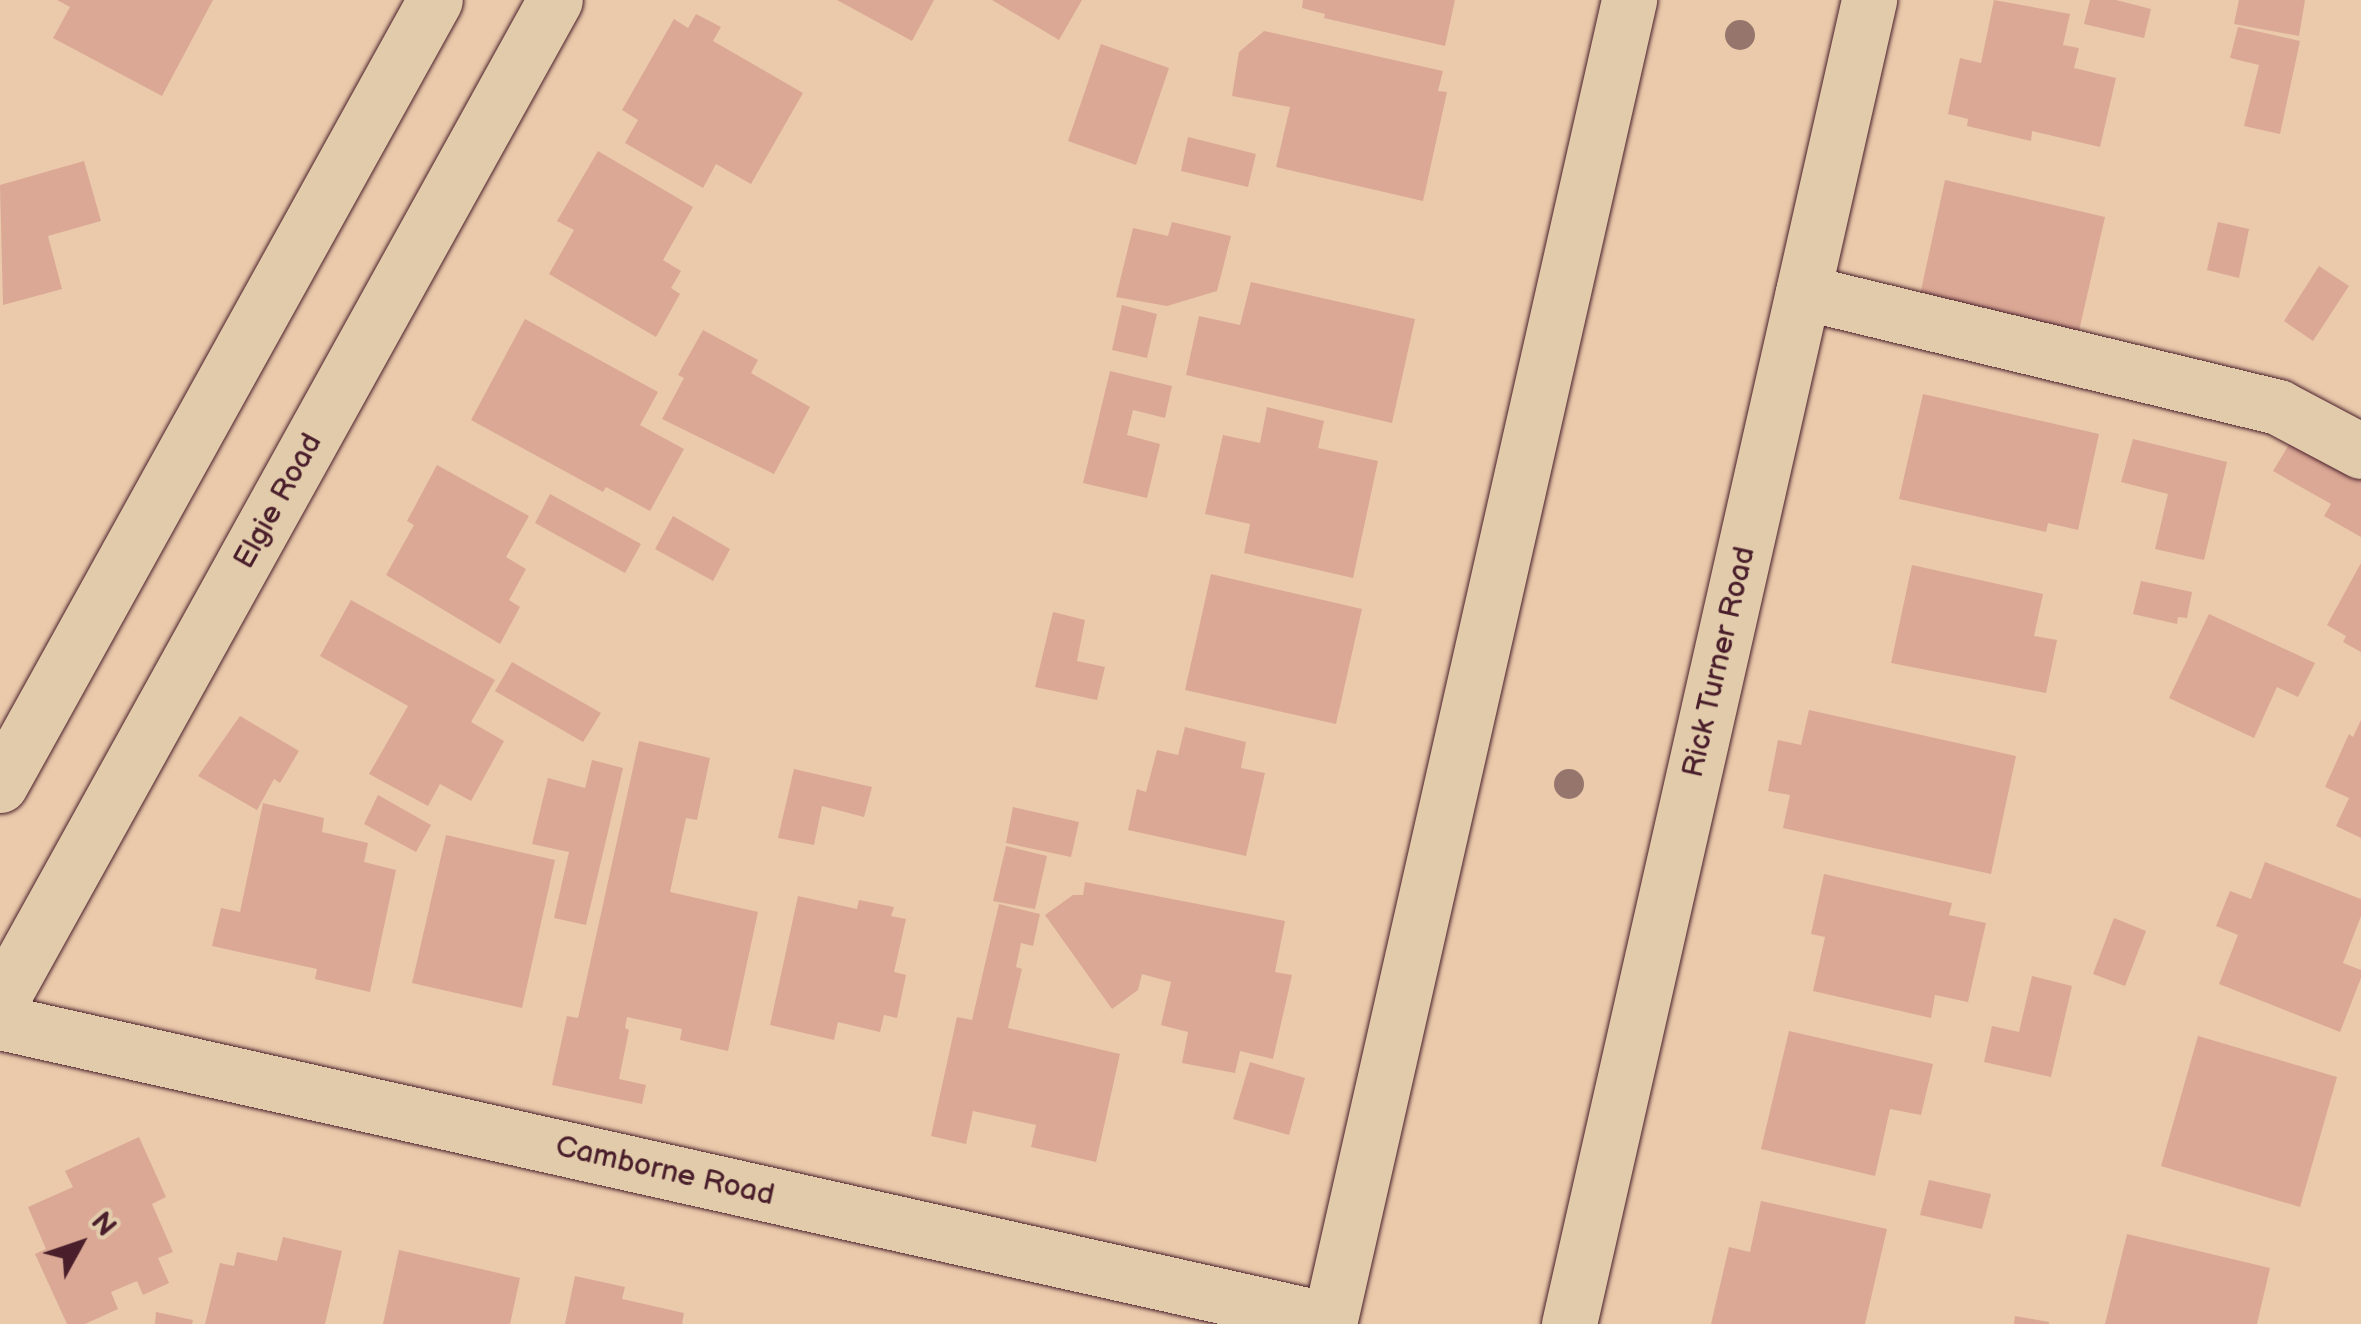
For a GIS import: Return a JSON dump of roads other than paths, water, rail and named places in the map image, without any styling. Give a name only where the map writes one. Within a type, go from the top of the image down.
[{"type":"street","points":[[0,786],[435,0]]},
{"type":"street","name":"Elgie Road","points":[[0,1002],[555,0]]},
{"type":"street","points":[[1329,1322],[1629,0]]},
{"type":"street","name":"Rick Turner Road","points":[[1569,1324],[1870,0]]},
{"type":"street","points":[[1803,292],[2278,407],[2361,451]]},
{"type":"street","name":"Camborne Road","points":[[0,1022],[1329,1322]]}]
